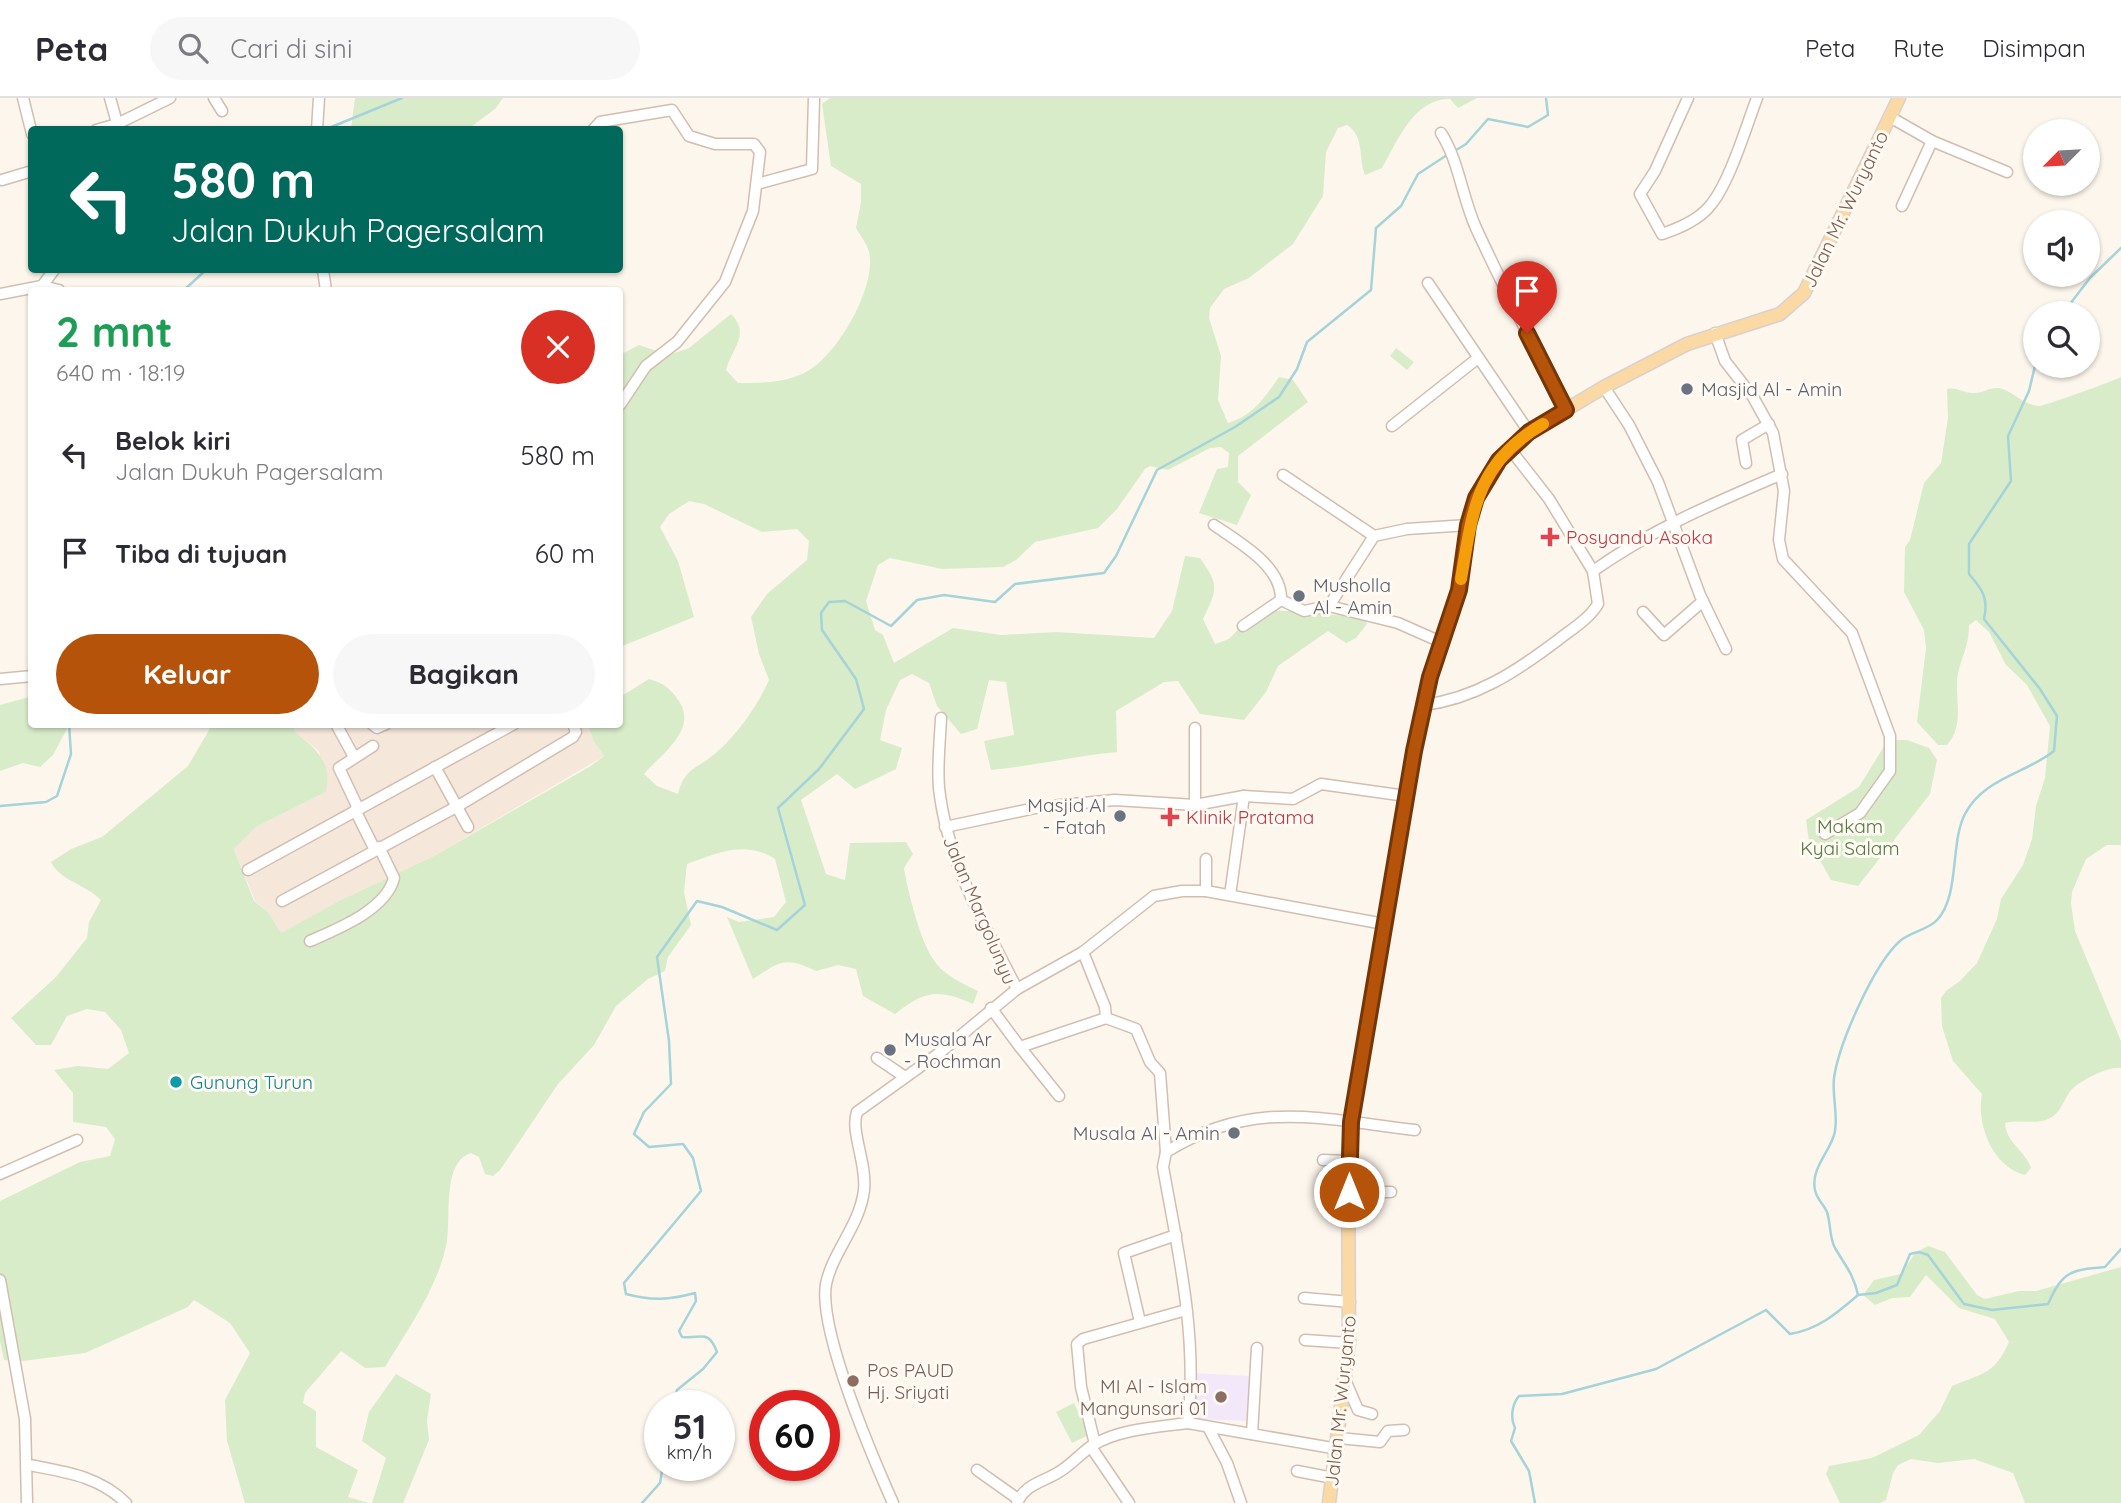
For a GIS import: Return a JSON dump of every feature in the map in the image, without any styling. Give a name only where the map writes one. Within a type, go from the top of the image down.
[{"type":"main road","name":"Jalan Mr. Wuryanto","points":[[1329,1503],[1339,1444],[1349,1343],[1348,1161],[1351,1122],[1423,705],[1459,590],[1468,525],[1483,481],[1510,449],[1529,432],[1604,387],[1715,333],[1780,314],[1804,293],[1899,98]]},
{"type":"street","points":[[23,98],[30,126]]},
{"type":"street","points":[[110,98],[118,126]]},
{"type":"street","points":[[120,126],[170,98]]},
{"type":"street","points":[[214,98],[222,110]]},
{"type":"street","points":[[317,126],[319,98]]},
{"type":"street","points":[[757,184],[812,169],[816,146],[814,98]]},
{"type":"street","points":[[1688,98],[1655,171],[1640,194],[1658,230],[1665,233],[1687,223],[1712,203],[1733,162],[1758,98]]},
{"type":"street","points":[[596,126],[600,122],[672,110],[689,135],[715,144],[740,142],[758,147],[757,184],[748,230],[725,282],[677,342],[646,366],[623,400]]},
{"type":"street","points":[[1890,117],[1931,141],[2007,172]]},
{"type":"street","points":[[1441,133],[1452,153],[1462,194],[1475,227],[1566,410]]},
{"type":"street","points":[[1902,206],[1931,141]]},
{"type":"street","points":[[2,180],[28,173]]},
{"type":"street","points":[[43,286],[52,273]]},
{"type":"street","points":[[1428,283],[1529,432]]},
{"type":"street","points":[[38,287],[47,287]]},
{"type":"street","points":[[0,294],[28,289]]},
{"type":"street","points":[[1715,333],[1725,361],[1769,424],[1784,491],[1779,540],[1783,559],[1852,633],[1890,736],[1890,771],[1860,813],[1825,834]]},
{"type":"street","points":[[1392,426],[1478,358]]},
{"type":"street","points":[[1604,387],[1629,425],[1658,482],[1703,601],[1726,649]]},
{"type":"street","points":[[1746,463],[1742,440],[1769,424]]},
{"type":"street","points":[[1423,705],[1465,697],[1497,681],[1583,621],[1598,604],[1593,571],[1549,499],[1510,449]]},
{"type":"street","points":[[1593,571],[1671,521],[1782,474]]},
{"type":"street","points":[[1283,475],[1374,536],[1408,529],[1468,525]]},
{"type":"street","points":[[1214,525],[1253,552],[1279,582],[1281,600]]},
{"type":"street","points":[[1329,606],[1374,536]]},
{"type":"street","points":[[1281,600],[1304,611],[1329,606],[1398,623],[1441,642]]},
{"type":"street","points":[[1242,626],[1281,600]]},
{"type":"street","points":[[1643,612],[1664,635],[1703,601]]},
{"type":"street","points":[[0,679],[28,676]]},
{"type":"street","name":"Jalan Margolunyu","points":[[893,1503],[858,1419],[825,1299],[830,1271],[855,1224],[864,1191],[863,1155],[854,1120],[864,1106],[943,1051],[991,1007],[1017,989],[962,878],[945,827],[938,774],[941,718]]},
{"type":"street","points":[[338,728],[354,757]]},
{"type":"street","points":[[248,870],[507,728]]},
{"type":"street","points":[[282,901],[458,806],[573,737],[576,732],[574,728]]},
{"type":"street","points":[[1195,728],[1195,805]]},
{"type":"street","points":[[310,941],[363,913],[390,887],[394,878],[356,809],[339,768],[373,747]]},
{"type":"street","points":[[435,767],[468,827]]},
{"type":"street","points":[[945,827],[1040,807],[1102,801],[1195,805],[1244,796],[1293,799],[1321,784],[1406,796]]},
{"type":"street","points":[[1230,895],[1244,796]]},
{"type":"street","points":[[1206,859],[1206,891]]},
{"type":"street","points":[[1017,989],[1083,952],[1154,896],[1182,891],[1206,891],[1384,924]]},
{"type":"street","points":[[1083,952],[1105,1007],[1106,1018]]},
{"type":"street","name":"Jalan Margolunyu","points":[[991,1007],[1059,1096]]},
{"type":"street","points":[[1020,1047],[1106,1018],[1136,1029],[1150,1062],[1160,1073],[1166,1152],[1163,1167],[1176,1235],[1193,1381],[1188,1423]]},
{"type":"street","points":[[877,1058],[905,1077]]},
{"type":"street","points":[[1166,1152],[1198,1135],[1237,1121],[1296,1114],[1415,1130]]},
{"type":"street","points":[[0,1174],[76,1140]]},
{"type":"street","points":[[1324,1160],[1348,1161]]},
{"type":"street","points":[[1349,1192],[1391,1192]]},
{"type":"street","points":[[1140,1322],[1124,1253],[1176,1235]]},
{"type":"street","points":[[0,1280],[23,1406],[29,1465],[27,1503]]},
{"type":"street","points":[[1304,1298],[1350,1303]]},
{"type":"street","points":[[1129,1503],[1093,1446],[1081,1387],[1077,1344],[1083,1339],[1186,1310]]},
{"type":"street","points":[[1305,1340],[1349,1343]]},
{"type":"street","points":[[1252,1434],[1256,1348]]},
{"type":"street","points":[[1346,1382],[1358,1410],[1373,1414]]},
{"type":"street","points":[[977,1470],[1017,1501],[1027,1488],[1059,1472],[1093,1446],[1120,1434],[1188,1423],[1339,1444],[1380,1443],[1388,1431],[1404,1430]]},
{"type":"street","points":[[1208,1427],[1227,1463],[1241,1503]]},
{"type":"street","points":[[29,1465],[84,1476],[111,1488],[126,1503]]},
{"type":"street","points":[[1297,1471],[1333,1478]]},
{"type":"shaded area","points":[[294,728],[589,728],[593,740],[604,756],[434,856],[341,900],[281,934],[268,912],[255,901],[234,849],[256,827],[326,792],[319,751],[295,732]]},
{"type":"shaded area","name":"MI Al - Islam Mangunsari 01","points":[[1195,1373],[1250,1376],[1248,1421],[1193,1419]]},
{"type":"green space","points":[[355,98],[503,98],[495,109],[472,126],[351,126]]},
{"type":"green space","points":[[830,98],[1477,98],[1458,108],[1450,99],[1426,106],[1408,123],[1382,168],[1365,175],[1356,135],[1347,125],[1338,128],[1326,152],[1323,196],[1293,244],[1249,278],[1224,289],[1210,308],[1209,318],[1221,356],[1218,400],[1228,423],[1251,411],[1279,377],[1293,380],[1308,402],[1238,456],[1238,482],[1251,495],[1237,525],[1199,513],[1217,469],[1228,467],[1229,453],[1221,447],[1210,448],[1168,470],[1150,466],[1145,469],[1117,509],[1098,528],[1035,542],[1016,560],[1003,567],[942,569],[890,558],[878,565],[866,601],[875,630],[883,635],[894,663],[953,628],[1001,635],[1057,632],[1154,638],[1172,611],[1185,556],[1200,558],[1211,575],[1213,594],[1203,619],[1215,644],[1229,639],[1255,612],[1296,611],[1366,618],[1367,624],[1356,638],[1346,643],[1328,631],[1278,666],[1266,692],[1244,720],[1200,714],[1178,681],[1164,682],[1116,711],[1117,752],[991,770],[984,741],[1014,735],[1006,682],[989,680],[977,729],[961,734],[937,706],[929,683],[912,674],[900,680],[886,710],[880,740],[902,748],[896,769],[855,789],[837,774],[801,800],[826,874],[845,880],[850,843],[906,842],[913,854],[904,868],[919,928],[928,951],[942,970],[978,991],[973,1004],[950,996],[932,994],[914,1000],[895,1014],[863,996],[856,969],[838,965],[816,971],[797,963],[783,963],[753,979],[727,917],[739,922],[774,917],[786,902],[775,859],[764,853],[742,849],[687,864],[684,892],[691,925],[668,957],[665,971],[648,979],[616,1006],[594,1045],[558,1084],[500,1170],[493,1176],[485,1174],[479,1157],[471,1153],[462,1158],[456,1167],[450,1191],[447,1241],[443,1258],[422,1307],[385,1367],[365,1368],[341,1351],[305,1393],[303,1403],[316,1411],[316,1447],[358,1470],[348,1497],[369,1503],[245,1503],[227,1441],[225,1400],[250,1353],[230,1323],[194,1300],[188,1307],[85,1353],[23,1361],[4,1360],[0,1342],[0,1201],[80,1162],[110,1156],[115,1139],[106,1127],[73,1122],[73,1093],[54,1070],[78,1066],[108,1069],[129,1053],[121,1030],[105,1012],[87,1009],[67,1016],[51,1045],[36,1045],[11,1018],[56,977],[87,938],[89,922],[101,900],[66,878],[51,862],[71,849],[102,837],[188,766],[210,728],[294,728],[295,732],[316,751],[325,764],[326,792],[256,827],[234,849],[254,901],[268,912],[281,933],[341,900],[434,856],[589,767],[604,756],[593,740],[589,728],[623,728],[623,695],[649,679],[673,693],[684,712],[684,722],[675,741],[644,774],[657,786],[678,794],[689,773],[726,744],[764,690],[769,680],[759,654],[751,617],[767,594],[807,560],[809,541],[797,529],[762,532],[704,504],[689,501],[669,514],[660,527],[678,561],[694,617],[623,646],[623,353],[639,345],[669,355],[689,348],[731,314],[737,321],[740,335],[726,370],[738,383],[773,382],[798,376],[818,364],[842,336],[861,301],[867,283],[869,252],[856,228],[861,184],[831,166],[822,104]]},
{"type":"green space","points":[[1396,348],[1414,362],[1407,370],[1390,356]]},
{"type":"green space","points":[[2121,377],[2121,845],[2107,845],[2086,859],[2072,892],[2071,903],[2075,931],[2121,1041],[2121,1068],[2101,1072],[2078,1084],[2058,1111],[2048,1119],[2005,1123],[2009,1136],[2031,1168],[2025,1175],[2004,1163],[1989,1143],[1982,1119],[1982,1094],[1953,1061],[1942,1026],[1941,998],[1977,963],[1997,919],[2001,899],[2023,865],[2032,839],[2036,806],[2045,778],[2050,726],[2027,685],[2006,665],[1989,632],[1976,620],[1969,625],[1957,679],[1958,718],[1953,736],[1947,745],[1938,745],[1917,722],[1926,648],[1924,630],[1904,592],[1905,547],[1910,540],[1924,483],[1941,463],[1948,418],[1947,389],[1973,393],[2001,388],[2025,402],[2039,406]]},
{"type":"green space","points":[[28,697],[28,728],[67,728],[53,755],[40,767],[23,763],[0,771],[0,705]]},
{"type":"green space","name":"Makam Kyai Salam","points":[[1888,740],[1907,740],[1929,748],[1937,760],[1930,794],[1858,886],[1831,880],[1809,841],[1806,820],[1859,787]]},
{"type":"green space","points":[[1928,1246],[1945,1252],[1977,1295],[1985,1299],[2019,1291],[2036,1291],[2121,1267],[2121,1503],[2025,1503],[2013,1473],[1974,1459],[1938,1463],[1911,1459],[1898,1465],[1893,1473],[1886,1500],[1880,1503],[1840,1503],[1826,1474],[1829,1466],[1872,1458],[1919,1435],[1940,1411],[1952,1386],[1986,1372],[1998,1361],[2009,1342],[1995,1319],[1959,1308],[1926,1275],[1910,1297],[1892,1298],[1875,1305],[1863,1295],[1874,1280],[1901,1274],[1915,1253]]},
{"type":"green space","points":[[396,1374],[431,1394],[427,1420],[429,1440],[403,1503],[372,1503],[386,1458],[362,1441],[369,1412]]},
{"type":"green space","points":[[1074,1403],[1089,1435],[1072,1443],[1056,1412]]},
{"type":"waterway","points":[[334,126],[402,98]]},
{"type":"waterway","points":[[1453,152],[1466,144],[1488,119],[1528,127],[1548,115],[1546,98]]},
{"type":"waterway","points":[[677,1390],[703,1369],[717,1352],[711,1340],[704,1337],[682,1337],[679,1331],[696,1301],[695,1293],[669,1298],[644,1298],[626,1294],[624,1283],[701,1191],[693,1158],[683,1144],[649,1147],[634,1134],[644,1112],[671,1084],[669,1041],[657,957],[697,901],[722,907],[777,930],[805,905],[778,808],[819,769],[864,709],[856,679],[822,630],[821,613],[829,602],[845,601],[891,626],[917,600],[944,595],[995,602],[1015,584],[1104,573],[1116,556],[1157,470],[1235,427],[1279,397],[1297,369],[1307,342],[1371,290],[1376,228],[1401,206],[1418,174],[1447,155]]},
{"type":"waterway","points":[[2072,301],[2090,278],[2121,248]]},
{"type":"waterway","points":[[187,287],[203,273]]},
{"type":"waterway","points":[[1535,1503],[1529,1471],[1511,1441],[1515,1428],[1512,1411],[1519,1396],[1562,1394],[1656,1369],[1766,1310],[1790,1334],[1800,1332],[1827,1319],[1858,1295],[1852,1276],[1833,1244],[1827,1212],[1817,1196],[1814,1182],[1835,1131],[1834,1078],[1850,1025],[1869,985],[1890,952],[1904,938],[1937,920],[1944,910],[1952,883],[1960,826],[1973,802],[1994,784],[2054,751],[2057,716],[2040,689],[1984,619],[1986,605],[1983,594],[1969,574],[1969,544],[2011,481],[2008,436],[2029,391],[2032,378]]},
{"type":"waterway","points":[[0,806],[46,802],[57,796],[71,754],[69,728]]},
{"type":"waterway","points":[[1858,1295],[1876,1293],[1897,1285],[1910,1254],[1919,1252],[1928,1255],[1964,1304],[1992,1310],[2048,1304],[2058,1285],[2069,1274],[2083,1269],[2105,1267],[2121,1249]]},
{"type":"waterway","points":[[642,1503],[660,1481]]},
{"type":"slow traffic","points":[[1461,579],[1468,525],[1483,481],[1510,449],[1543,424]]},
{"type":"place","name":"Masjid Al - Amin","points":[[1687,389]]},
{"type":"place","name":"Posyandu Asoka","points":[[1550,537]]},
{"type":"place","name":"Musholla Al - Amin","points":[[1299,596]]},
{"type":"place","name":"Masjid Al - Fatah","points":[[1120,816]]},
{"type":"place","name":"Klinik Pratama","points":[[1170,817]]},
{"type":"place","name":"Musala Ar - Rochman","points":[[890,1050]]},
{"type":"place","name":"Gunung Turun","points":[[176,1082]]},
{"type":"place","name":"Musala Al - Amin","points":[[1234,1133]]},
{"type":"place","name":"Pos PAUD Hj. Sriyati","points":[[853,1381]]},
{"type":"place","name":"MI Al - Islam Mangunsari 01","points":[[1221,1397]]},
{"type":"route","points":[[1349,1192],[1351,1122],[1420,716],[1459,590],[1468,525],[1483,481],[1499,460],[1529,432],[1566,410],[1527,333]]}]
